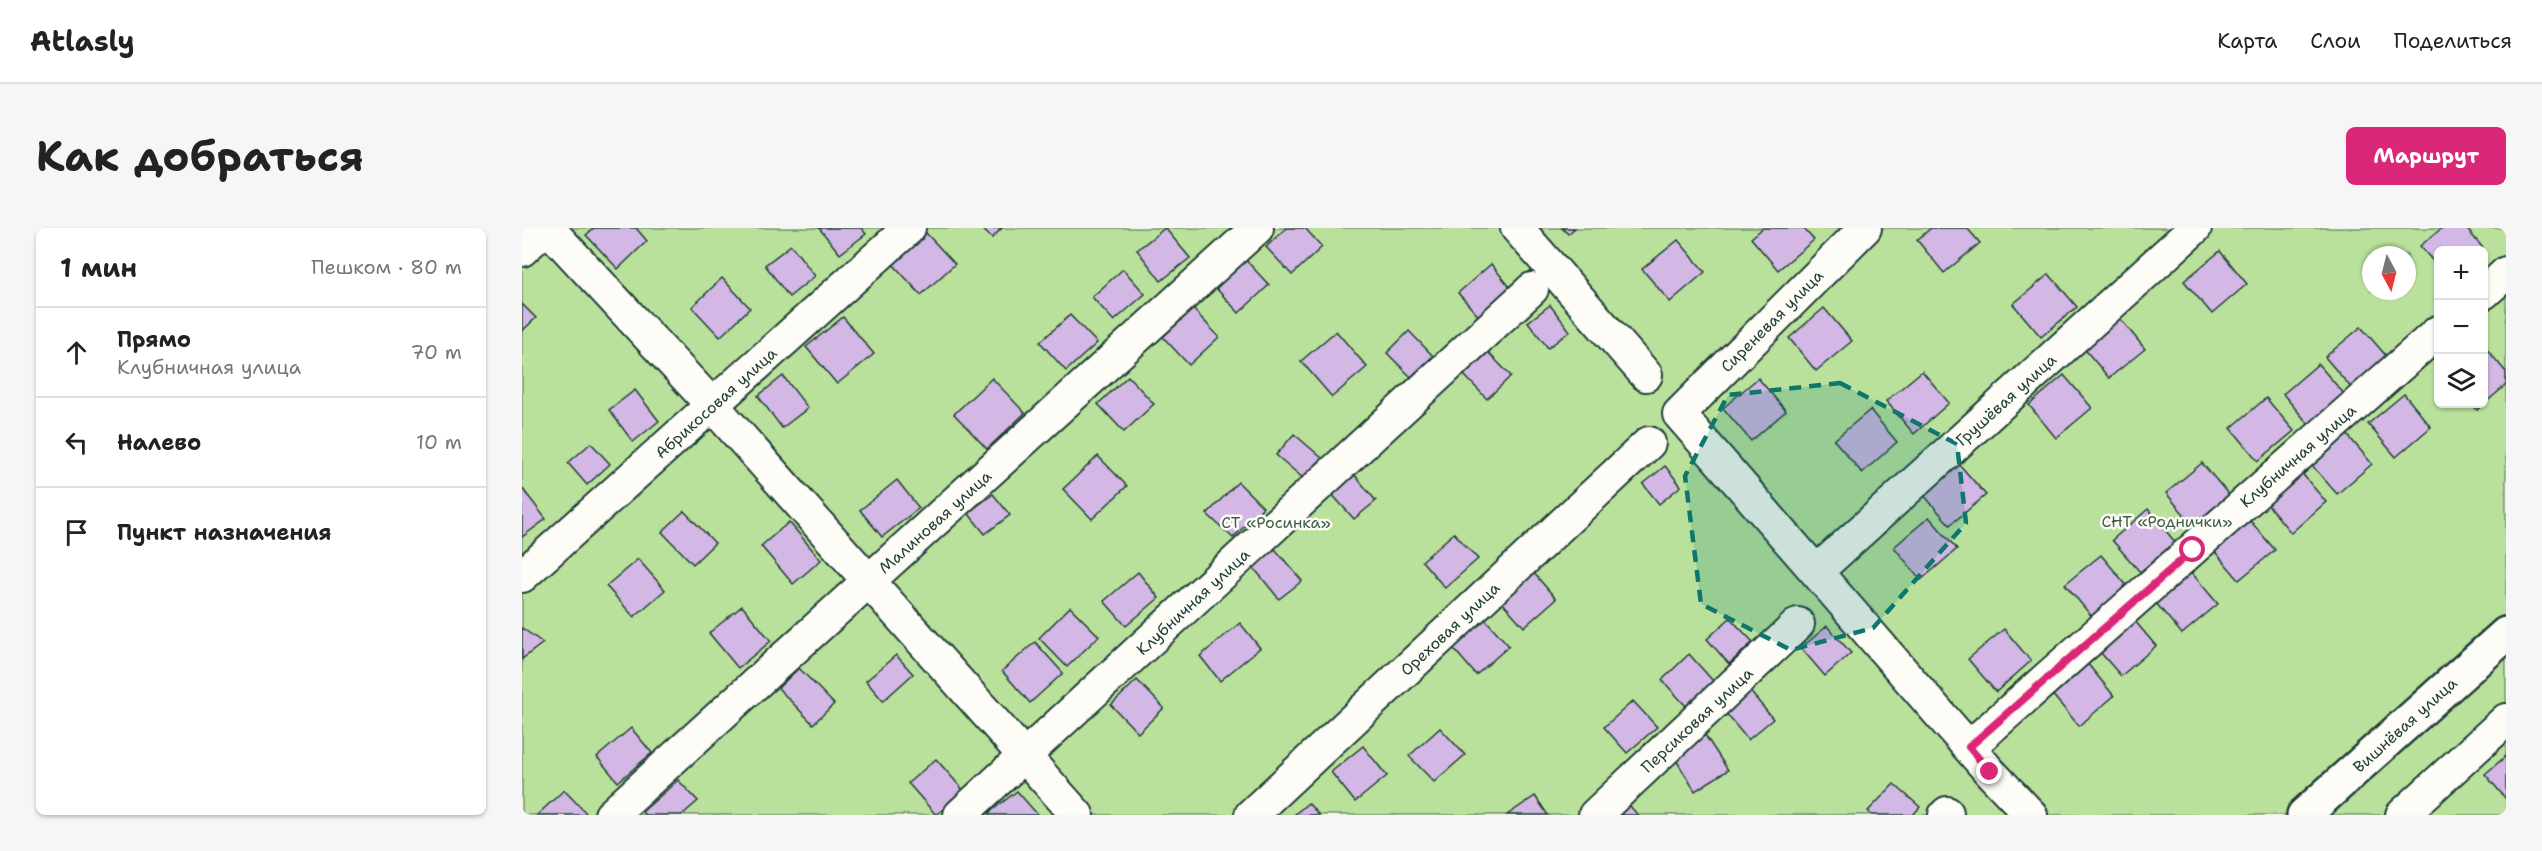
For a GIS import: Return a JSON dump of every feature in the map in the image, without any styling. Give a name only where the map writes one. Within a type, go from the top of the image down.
[{"type":"street","points":[[522,250],[547,228],[713,406],[1077,815]]},
{"type":"street","name":"Абрикосовая улица","points":[[522,576],[909,228]]},
{"type":"street","name":"Малиновая улица","points":[[611,815],[1257,228]]},
{"type":"street","points":[[1517,228],[1646,375]]},
{"type":"street","name":"Сиреневая улица","points":[[1817,571],[1679,414],[1865,228]]},
{"type":"street","name":"Грушёвая улица","points":[[1817,571],[2195,228]]},
{"type":"street","points":[[2488,289],[2506,273]]},
{"type":"street","name":"Клубничная улица","points":[[960,815],[1025,758],[1532,289]]},
{"type":"street","name":"Клубничная улица","points":[[1969,747],[2434,336]]},
{"type":"street","name":"Ореховая улица","points":[[1251,815],[1649,443]]},
{"type":"street","points":[[1817,571],[2031,815]]},
{"type":"street","name":"Персиковая улица","points":[[1595,815],[1798,624]]},
{"type":"street","name":"Вишнёвая улица","points":[[2304,815],[2506,634]]},
{"type":"street","points":[[2402,815],[2506,720]]},
{"type":"highlighted area","points":[[1840,383],[1957,444],[1966,523],[1873,628],[1791,650],[1701,604],[1685,476],[1728,395]]},
{"type":"green space","name":"СТ «Росинка»","points":[[522,228],[2506,228],[2506,815],[522,815]]},
{"type":"building","points":[[594,228],[636,228],[647,241],[618,269],[586,235]]},
{"type":"building","points":[[819,228],[861,228],[866,234],[840,254]]},
{"type":"building","points":[[981,228],[1002,228],[992,238]]},
{"type":"building","points":[[1165,228],[1190,258],[1161,281],[1137,250]]},
{"type":"building","points":[[1286,228],[1305,228],[1322,247],[1292,275],[1266,247]]},
{"type":"building","points":[[1562,228],[1575,228],[1568,234]]},
{"type":"building","points":[[1763,228],[1803,228],[1814,240],[1778,270],[1751,238]]},
{"type":"building","points":[[1931,228],[1967,228],[1980,243],[1944,273],[1917,240]]},
{"type":"building","points":[[2442,228],[2466,228],[2481,246],[2434,246],[2434,262],[2420,246]]},
{"type":"building","points":[[926,233],[955,264],[921,295],[892,263]]},
{"type":"building","points":[[1678,240],[1705,272],[1670,302],[1642,269]]},
{"type":"building","points":[[791,245],[815,276],[789,297],[765,265]]},
{"type":"building","points":[[2220,251],[2247,284],[2212,314],[2184,281]]},
{"type":"building","points":[[1243,257],[1269,285],[1239,313],[1213,285]]},
{"type":"building","points":[[1491,264],[1514,292],[1481,319],[1458,293]]},
{"type":"building","points":[[1123,269],[1145,294],[1114,321],[1092,297]]},
{"type":"building","points":[[2049,274],[2077,307],[2041,337],[2013,304]]},
{"type":"building","points":[[722,278],[750,308],[720,337],[692,307]]},
{"type":"building","points":[[522,304],[536,318],[522,331]]},
{"type":"building","points":[[1550,305],[1570,331],[1548,348],[1528,322]]},
{"type":"building","points":[[1824,308],[1852,341],[1816,371],[1789,338]]},
{"type":"building","points":[[1193,309],[1219,337],[1189,365],[1163,337]]},
{"type":"building","points":[[1070,315],[1097,343],[1066,371],[1040,342]]},
{"type":"building","points":[[2118,316],[2145,349],[2109,378],[2082,346]]},
{"type":"building","points":[[843,317],[874,354],[837,384],[806,347]]},
{"type":"building","points":[[2361,327],[2389,359],[2353,390],[2325,357]]},
{"type":"building","points":[[1336,331],[1367,367],[1332,397],[1301,361]]},
{"type":"building","points":[[1409,331],[1433,356],[1411,377],[1387,353]]},
{"type":"building","points":[[2488,351],[2506,372],[2506,385],[2488,401]]},
{"type":"building","points":[[1488,352],[1511,376],[1487,399],[1464,375]]},
{"type":"building","points":[[2318,364],[2346,396],[2310,426],[2283,394]]},
{"type":"building","points":[[1922,371],[1949,403],[1914,434],[1886,401]]},
{"type":"building","points":[[2064,375],[2092,408],[2056,438],[2029,405]]},
{"type":"building","points":[[783,376],[808,408],[782,428],[758,396]]},
{"type":"building","points":[[1128,376],[1154,404],[1124,432],[1098,404]]},
{"type":"building","points":[[992,378],[1025,413],[987,449],[954,414]]},
{"type":"building","points":[[1758,378],[1786,411],[1751,441],[1723,408]]},
{"type":"building","points":[[635,390],[659,421],[633,442],[609,410]]},
{"type":"building","points":[[2404,394],[2431,427],[2396,457],[2368,424]]},
{"type":"building","points":[[2266,398],[2294,431],[2258,461],[2231,428]]},
{"type":"building","points":[[1870,410],[1897,442],[1862,473],[1834,440]]},
{"type":"building","points":[[2345,432],[2372,464],[2337,494],[2309,462]]},
{"type":"building","points":[[1294,434],[1322,458],[1304,479],[1276,455]]},
{"type":"building","points":[[591,443],[610,464],[587,485],[568,463]]},
{"type":"building","points":[[1098,456],[1127,486],[1092,519],[1063,489]]},
{"type":"building","points":[[1958,463],[1986,495],[1950,525],[1922,493]]},
{"type":"building","points":[[2202,463],[2229,495],[2193,525],[2166,493]]},
{"type":"building","points":[[1665,466],[1681,486],[1659,504],[1643,484]]},
{"type":"building","points":[[2299,470],[2326,502],[2291,533],[2264,500]]},
{"type":"building","points":[[1353,473],[1376,501],[1354,519],[1330,492]]},
{"type":"building","points":[[897,480],[919,508],[882,537],[860,510]]},
{"type":"building","points":[[1238,482],[1263,507],[1233,538],[1207,514]]},
{"type":"building","points":[[522,488],[546,519],[522,537]]},
{"type":"building","points":[[993,494],[1010,515],[985,534],[968,513]]},
{"type":"building","points":[[2148,509],[2175,542],[2140,572],[2112,540]]},
{"type":"building","points":[[684,511],[715,543],[693,564],[662,532]]},
{"type":"building","points":[[1929,517],[1957,549],[1921,580],[1894,547]]},
{"type":"building","points":[[2247,517],[2275,550],[2239,580],[2211,547]]},
{"type":"building","points":[[789,522],[821,560],[793,584],[761,546]]},
{"type":"building","points":[[1454,533],[1478,559],[1445,588],[1422,561]]},
{"type":"building","points":[[1275,549],[1302,581],[1279,599],[1253,567]]},
{"type":"building","points":[[2101,555],[2128,587],[2092,617],[2065,584]]},
{"type":"building","points":[[638,559],[665,590],[634,617],[606,586]]},
{"type":"building","points":[[1138,572],[1159,598],[1126,626],[1104,601]]},
{"type":"building","points":[[1533,572],[1556,599],[1524,627],[1501,601]]},
{"type":"building","points":[[2191,572],[2218,604],[2182,634],[2155,602]]},
{"type":"building","points":[[742,606],[771,641],[738,668],[709,633]]},
{"type":"building","points":[[1070,607],[1099,636],[1067,667],[1039,638]]},
{"type":"building","points":[[2129,614],[2156,646],[2121,676],[2093,644]]},
{"type":"building","points":[[1730,618],[1753,642],[1729,664],[1707,639]]},
{"type":"building","points":[[1485,619],[1509,646],[1476,675],[1453,648]]},
{"type":"building","points":[[1240,623],[1260,648],[1220,681],[1200,656]]},
{"type":"building","points":[[1827,626],[1851,653],[1825,676],[1801,648]]},
{"type":"building","points":[[522,628],[543,643],[522,659]]},
{"type":"building","points":[[2004,629],[2031,661],[1996,692],[1968,659]]},
{"type":"building","points":[[1035,642],[1063,673],[1030,703],[1002,671]]},
{"type":"building","points":[[1689,654],[1713,681],[1686,706],[1662,680]]},
{"type":"building","points":[[896,655],[913,674],[883,701],[866,681]]},
{"type":"building","points":[[2087,663],[2114,696],[2079,726],[2051,693]]},
{"type":"building","points":[[799,668],[834,704],[813,724],[778,688]]},
{"type":"building","points":[[1137,680],[1164,708],[1138,733],[1111,705]]},
{"type":"building","points":[[1749,690],[1773,719],[1748,740],[1724,711]]},
{"type":"building","points":[[1633,701],[1657,727],[1627,753],[1604,727]]},
{"type":"building","points":[[631,728],[652,753],[618,782],[597,757]]},
{"type":"building","points":[[1440,728],[1465,755],[1434,782],[1409,756]]},
{"type":"building","points":[[1705,735],[1728,770],[1695,791],[1673,755]]},
{"type":"building","points":[[1363,746],[1387,776],[1355,802],[1331,772]]},
{"type":"building","points":[[2506,756],[2506,799],[2485,774]]},
{"type":"building","points":[[936,759],[964,791],[936,815],[908,783]]},
{"type":"building","points":[[678,780],[698,801],[682,815],[645,815],[642,812]]},
{"type":"building","points":[[1894,784],[1920,807],[1913,815],[1872,815],[1868,811]]},
{"type":"building","points":[[564,790],[586,813],[584,815],[537,815]]},
{"type":"building","points":[[1017,791],[1038,815],[991,815],[989,813]]},
{"type":"building","points":[[1535,796],[1548,815],[1507,815]]},
{"type":"building","points":[[1308,803],[1319,815],[1294,815]]},
{"type":"building","points":[[1628,804],[1638,815],[1615,815]]},
{"type":"route","points":[[1990,772],[1969,747],[2193,550]]},
{"type":"park label","name":"СНТ «Роднички»","points":[[2167,521]]}]
